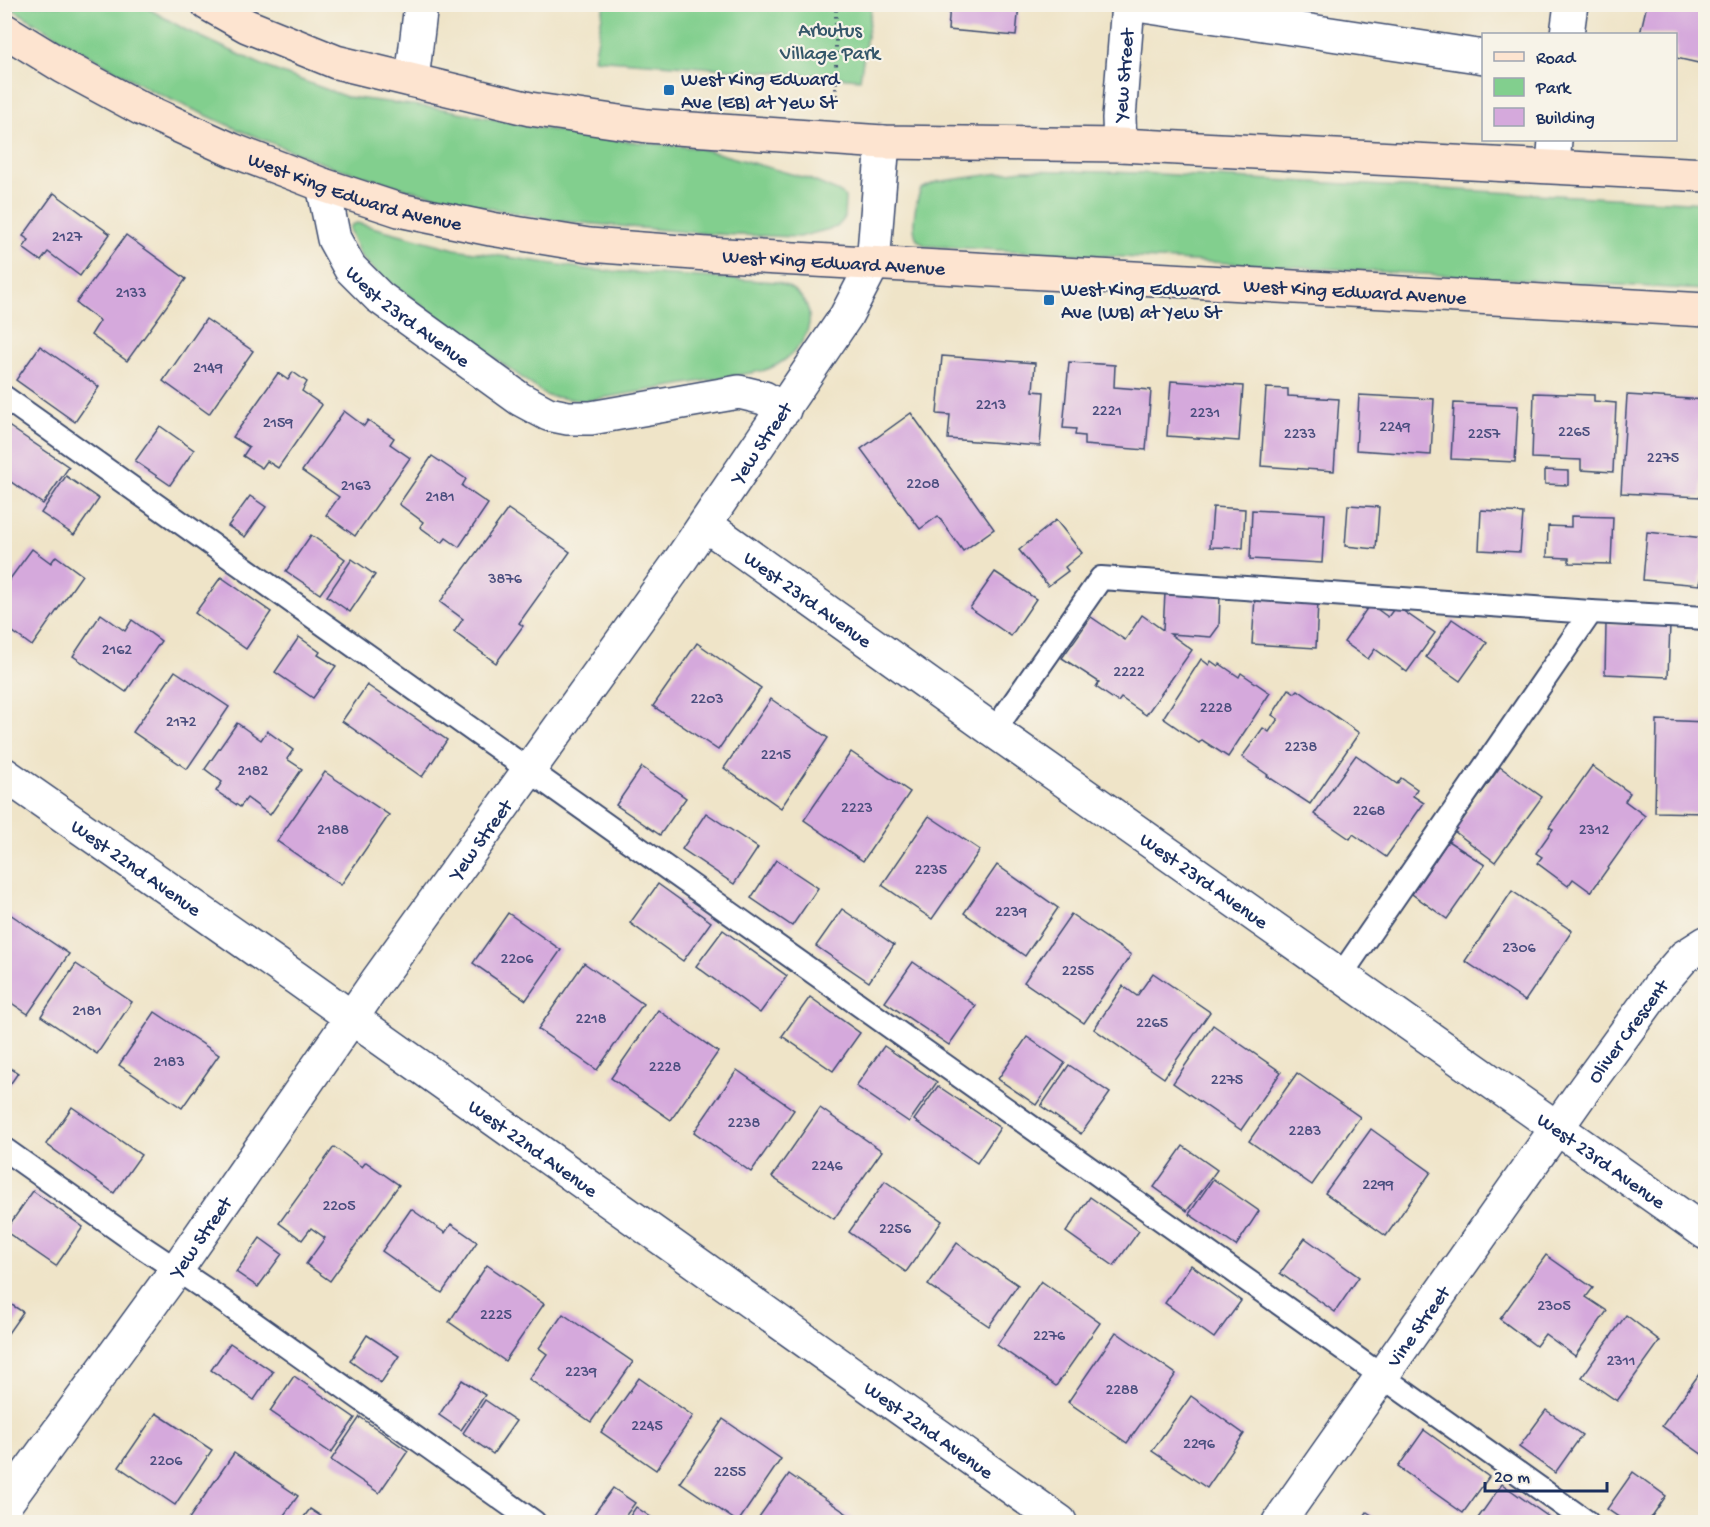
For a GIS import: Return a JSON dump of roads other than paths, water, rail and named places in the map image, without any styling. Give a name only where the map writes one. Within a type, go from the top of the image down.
[{"type":"main road","points":[[208,4],[247,26],[336,62],[530,109],[647,126],[883,142],[1554,153],[1706,175]]},
{"type":"main road","name":"West King Edward Avenue","points":[[4,30],[64,67],[142,109],[232,150],[323,185],[399,210],[491,229],[589,245],[707,254],[1706,310]]},
{"type":"street","points":[[412,80],[421,4]]},
{"type":"street","points":[[1129,4],[1482,57]]},
{"type":"street","name":"Yew Street","points":[[1120,145],[1119,118],[1129,4]]},
{"type":"street","points":[[1567,33],[1571,4]]},
{"type":"street","name":"Yew Street","points":[[4,1506],[177,1269],[351,1018],[706,525],[853,305],[873,264],[883,142]]},
{"type":"street","name":"West 23rd Avenue","points":[[323,185],[334,239],[350,268],[379,297],[520,399],[548,414],[568,418],[591,418],[739,392],[764,398],[784,410]]},
{"type":"street","name":"West 23rd Avenue","points":[[706,525],[1706,1233]]},
{"type":"street","name":"West 22nd Avenue","points":[[4,774],[1060,1522]]},
{"type":"street","name":"Oliver Crescent","points":[[1557,1128],[1663,981],[1684,957],[1706,943]]},
{"type":"street","name":"Vine Street","points":[[1279,1522],[1557,1128]]},
{"type":"lane","points":[[4,398],[1587,1522]]},
{"type":"lane","points":[[994,731],[1101,578],[1706,618]]},
{"type":"lane","points":[[1341,975],[1591,612]]},
{"type":"lane","points":[[4,1149],[534,1522]]},
{"type":"place","name":"West King Edward Ave (EB) at Yew St","points":[[669,90]]},
{"type":"place","name":"West King Edward Ave (WB) at Yew St","points":[[1049,300]]},
{"type":"park label","name":"Arbutus Village Park","points":[[830,40]]}]
